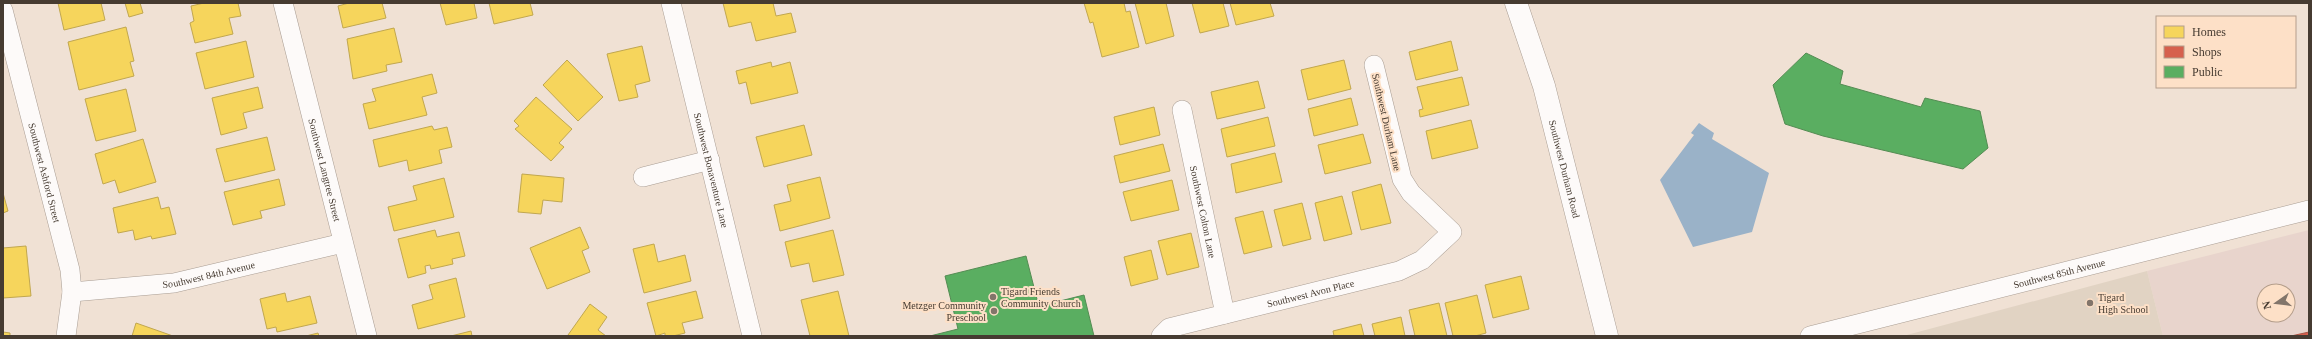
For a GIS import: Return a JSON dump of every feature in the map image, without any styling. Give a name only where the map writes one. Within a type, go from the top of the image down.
[{"type":"main road","name":"Southwest Durham Road","points":[[1516,3],[1544,86],[1607,336]]},
{"type":"street","name":"Southwest Langtree Street","points":[[283,3],[367,336]]},
{"type":"street","name":"Southwest Bonaventure Lane","points":[[671,3],[752,336]]},
{"type":"street","name":"Southwest Ashford Street","points":[[3,10],[70,270],[72,292],[66,336]]},
{"type":"street","name":"Southwest Durham Lane","points":[[1374,64],[1402,179],[1411,193],[1452,232]]},
{"type":"street","name":"Southwest Colton Lane","points":[[1182,110],[1225,314]]},
{"type":"street","points":[[643,177],[710,160]]},
{"type":"street","name":"Southwest 85th Avenue","points":[[1810,336],[2309,210]]},
{"type":"street","name":"Southwest Avon Place","points":[[1161,336],[1170,328],[1399,271],[1422,260],[1452,232]]},
{"type":"street","name":"Southwest 84th Avenue","points":[[72,292],[174,283],[343,243]]},
{"type":"shaded area","points":[[2309,230],[2309,336],[2163,336],[2147,271]]},
{"type":"shaded area","name":"Tigard High School","points":[[2147,271],[2163,336],[1903,336]]},
{"type":"water","points":[[1699,123],[1714,133],[1712,139],[1769,173],[1752,232],[1693,247],[1660,180],[1694,135],[1691,133]]},
{"type":"building: Homes","points":[[58,3],[101,3],[105,20],[64,30]]},
{"type":"building: Homes","points":[[125,3],[140,3],[143,13],[129,17]]},
{"type":"building: Homes","points":[[204,3],[238,3],[241,16],[229,18],[233,34],[195,43],[190,23],[194,21],[191,6]]},
{"type":"building: Homes","points":[[349,3],[382,3],[386,18],[343,28],[338,6]]},
{"type":"building: Homes","points":[[440,3],[474,3],[477,18],[446,25]]},
{"type":"building: Homes","points":[[489,3],[530,3],[533,15],[494,24]]},
{"type":"building: Homes","points":[[723,3],[773,3],[776,16],[791,13],[796,32],[756,41],[751,22],[729,27]]},
{"type":"building: Homes","points":[[1084,3],[1124,3],[1126,12],[1130,11],[1139,47],[1102,57],[1093,22],[1090,23]]},
{"type":"building: Homes","points":[[1135,3],[1166,3],[1174,36],[1146,44]]},
{"type":"building: Homes","points":[[1192,3],[1223,3],[1229,26],[1200,33]]},
{"type":"building: Homes","points":[[1230,3],[1270,3],[1274,16],[1236,25]]},
{"type":"building: Homes","points":[[126,27],[134,61],[130,62],[134,76],[79,90],[68,42]]},
{"type":"building: Homes","points":[[394,28],[402,62],[386,65],[387,71],[353,79],[347,39]]},
{"type":"building: Homes","points":[[246,41],[254,77],[205,89],[196,53]]},
{"type":"building: Homes","points":[[1451,41],[1458,70],[1416,80],[1409,52]]},
{"type":"building: Homes","points":[[642,46],[650,81],[635,85],[638,97],[619,101],[607,54]]},
{"type":"building: Homes","points":[[567,60],[603,97],[578,121],[543,85]]},
{"type":"building: Homes","points":[[1344,60],[1351,89],[1308,100],[1301,70]]},
{"type":"building: Homes","points":[[771,62],[772,67],[790,62],[798,93],[751,104],[746,82],[739,84],[736,71]]},
{"type":"building: Homes","points":[[432,74],[437,93],[422,97],[427,115],[369,129],[363,104],[376,101],[372,89]]},
{"type":"building: Homes","points":[[1462,77],[1469,105],[1420,117],[1419,110],[1423,109],[1417,87]]},
{"type":"building: Homes","points":[[1258,81],[1265,108],[1217,119],[1211,92]]},
{"type":"building: Homes","points":[[258,87],[263,108],[243,113],[247,128],[221,135],[212,98]]},
{"type":"building: Homes","points":[[126,89],[136,131],[96,141],[85,99]]},
{"type":"building: Homes","points":[[536,97],[572,129],[559,143],[564,147],[551,161],[515,129],[519,126],[514,121]]},
{"type":"building: Homes","points":[[1351,98],[1358,125],[1314,136],[1308,109]]},
{"type":"building: Homes","points":[[1154,107],[1160,135],[1120,145],[1114,117]]},
{"type":"building: Homes","points":[[1268,117],[1275,146],[1227,157],[1221,129]]},
{"type":"building: Homes","points":[[1471,120],[1478,148],[1432,159],[1426,131]]},
{"type":"building: Homes","points":[[804,125],[812,155],[764,167],[756,137]]},
{"type":"building: Homes","points":[[432,126],[434,130],[447,127],[452,147],[439,150],[442,163],[409,171],[407,160],[379,167],[373,140]]},
{"type":"building: Homes","points":[[1363,134],[1371,163],[1325,174],[1318,145]]},
{"type":"building: Homes","points":[[267,137],[275,170],[225,182],[216,149]]},
{"type":"building: Homes","points":[[143,139],[156,182],[119,193],[115,180],[103,184],[95,154]]},
{"type":"building: Homes","points":[[1163,144],[1170,171],[1120,183],[1114,156]]},
{"type":"building: Homes","points":[[1275,153],[1282,182],[1236,193],[1231,164]]},
{"type":"building: Homes","points":[[522,174],[564,178],[562,202],[543,200],[541,214],[518,212]]},
{"type":"building: Homes","points":[[820,177],[830,218],[780,231],[774,205],[791,201],[787,185]]},
{"type":"building: Homes","points":[[444,178],[454,217],[394,231],[388,207],[417,200],[413,186]]},
{"type":"building: Homes","points":[[279,179],[285,205],[260,211],[262,218],[233,225],[224,192]]},
{"type":"building: Homes","points":[[1172,180],[1179,210],[1131,221],[1123,192]]},
{"type":"building: Homes","points":[[1381,184],[1391,223],[1361,230],[1352,192]]},
{"type":"building: Homes","points":[[3,193],[8,211],[3,213]]},
{"type":"building: Homes","points":[[1342,196],[1352,234],[1324,241],[1315,203]]},
{"type":"building: Homes","points":[[158,197],[161,209],[169,207],[176,234],[152,239],[151,236],[135,240],[133,230],[118,233],[113,208]]},
{"type":"building: Homes","points":[[1302,203],[1311,239],[1283,246],[1274,210]]},
{"type":"building: Homes","points":[[1263,211],[1272,247],[1244,254],[1235,218]]},
{"type":"building: Homes","points":[[580,227],[589,248],[582,251],[590,272],[547,289],[530,248]]},
{"type":"building: Homes","points":[[435,230],[437,237],[459,232],[465,256],[452,259],[453,264],[431,269],[430,265],[425,266],[426,273],[408,278],[398,239]]},
{"type":"building: Homes","points":[[833,230],[844,275],[813,282],[809,263],[791,267],[785,242]]},
{"type":"building: Homes","points":[[1191,233],[1199,267],[1167,275],[1158,241]]},
{"type":"building: Homes","points":[[654,244],[658,262],[685,255],[691,281],[644,293],[633,249]]},
{"type":"building: Homes","points":[[26,246],[31,296],[3,298],[3,248]]},
{"type":"building: Homes","points":[[1151,250],[1158,279],[1131,286],[1124,257]]},
{"type":"building: Homes","points":[[1521,276],[1529,309],[1493,318],[1485,285]]},
{"type":"building: Homes","points":[[456,278],[465,317],[418,329],[412,305],[433,299],[429,285]]},
{"type":"building: Homes","points":[[696,291],[703,318],[682,323],[685,333],[665,336],[665,333],[656,336],[647,303]]},
{"type":"building: Homes","points":[[838,291],[849,336],[810,336],[801,300]]},
{"type":"building: Homes","points":[[285,293],[287,302],[310,296],[317,323],[277,332],[276,327],[267,329],[260,299]]},
{"type":"building: Homes","points":[[1477,295],[1486,333],[1475,336],[1453,336],[1445,303]]},
{"type":"building: Homes","points":[[1439,303],[1447,336],[1415,336],[1409,310]]},
{"type":"building: Homes","points":[[590,304],[607,317],[598,330],[606,336],[569,336],[568,335]]},
{"type":"building: Homes","points":[[1401,317],[1405,336],[1375,336],[1372,324]]},
{"type":"building: Homes","points":[[136,323],[173,336],[132,336]]},
{"type":"building: Homes","points":[[1361,324],[1364,336],[1334,336],[1333,331]]},
{"type":"building: Homes","points":[[471,331],[472,336],[451,336]]},
{"type":"building: Homes","points":[[3,332],[10,333],[10,336],[3,336]]},
{"type":"building: Homes","points":[[318,333],[319,336],[306,336]]},
{"type":"building: Shops","points":[[2309,332],[2309,336],[2291,336]]},
{"type":"building: Public","points":[[1806,53],[1843,71],[1840,84],[1921,107],[1925,98],[1980,111],[1988,148],[1963,169],[1823,136],[1785,124],[1773,85]]},
{"type":"building: Public","name":"Tigard Friends Community Church","points":[[1026,256],[1038,303],[1044,305],[1084,295],[1094,336],[930,336],[958,329],[945,276]]},
{"type":"place","name":"Tigard Friends Community Church","points":[[993,297]]},
{"type":"place","name":"Tigard High School","points":[[2090,303]]},
{"type":"place","name":"Metzger Community Preschool","points":[[994,311]]}]
